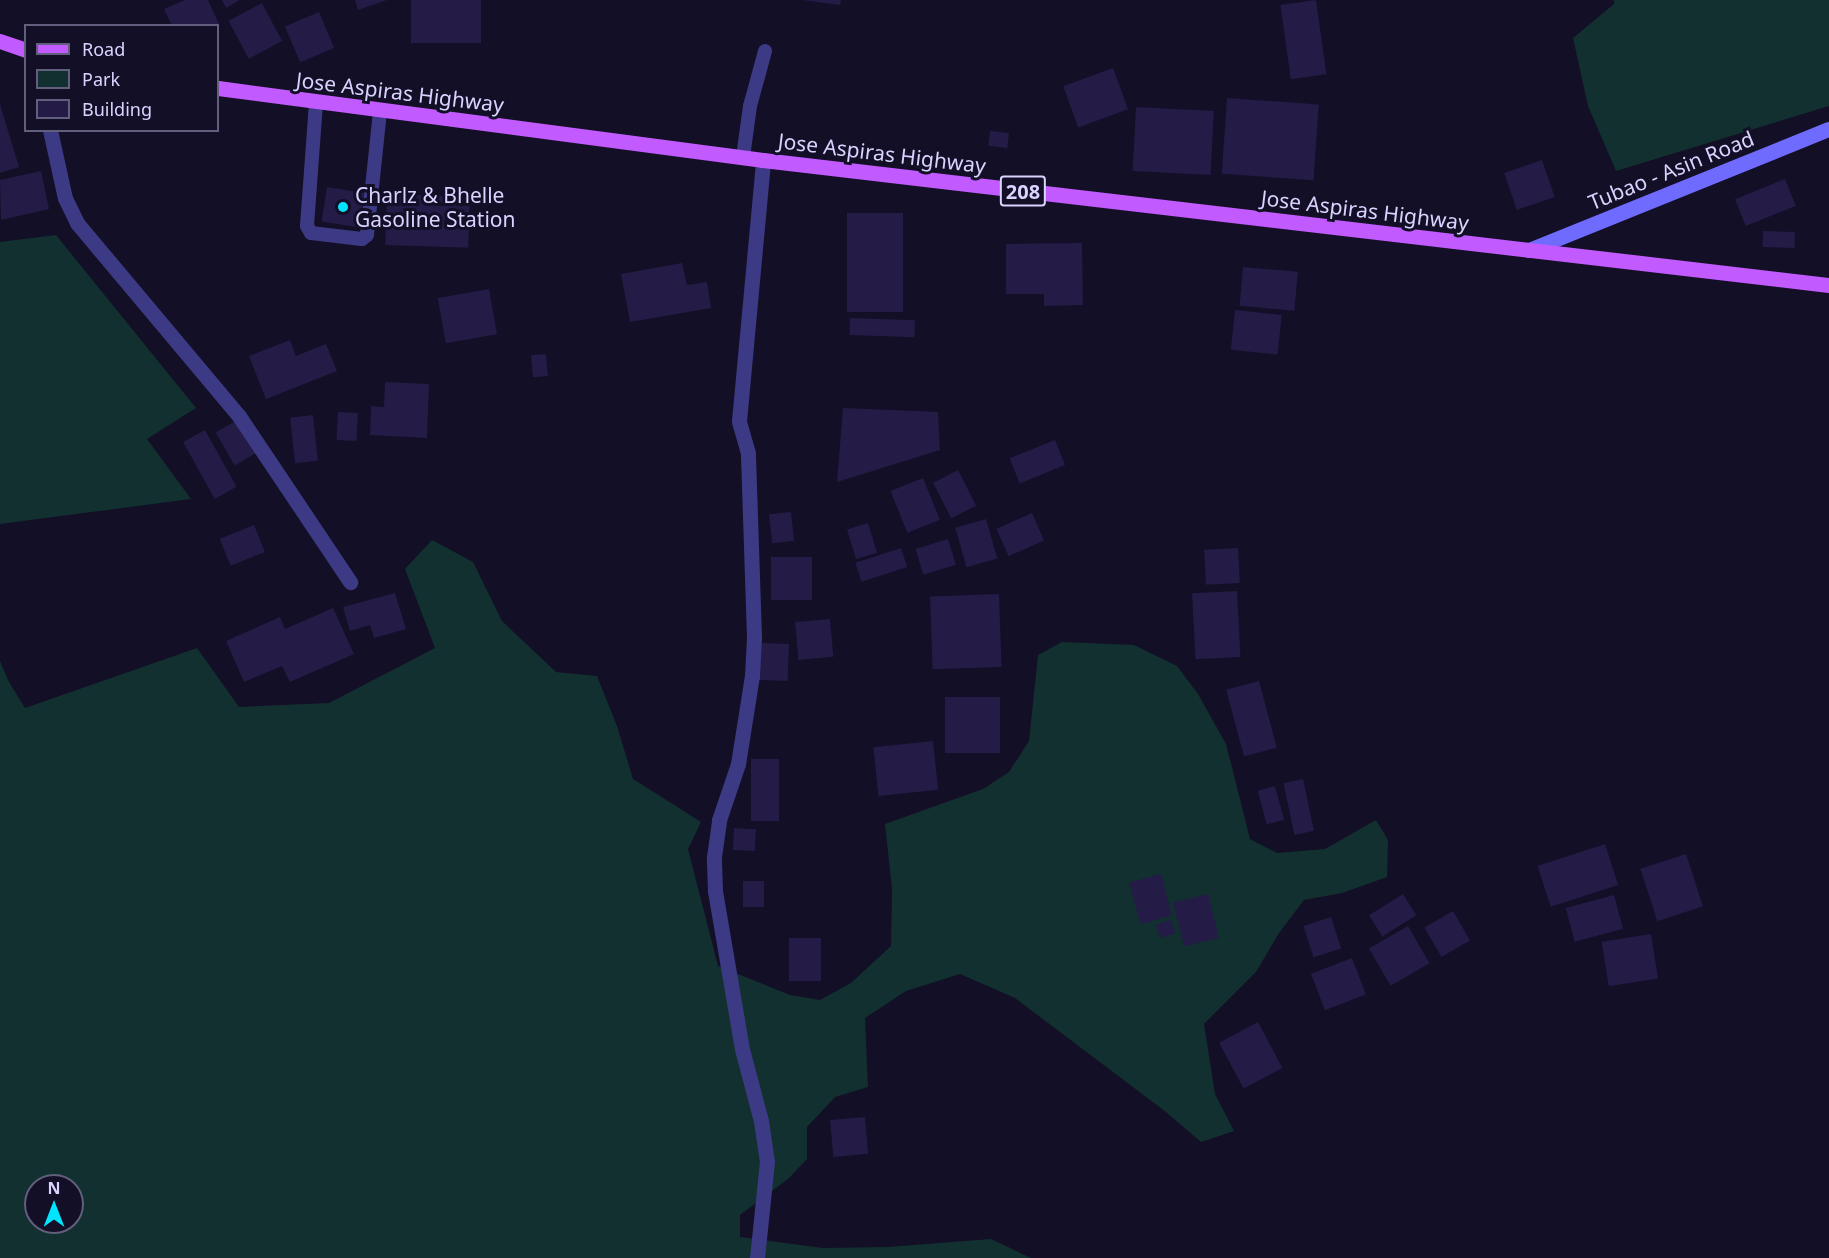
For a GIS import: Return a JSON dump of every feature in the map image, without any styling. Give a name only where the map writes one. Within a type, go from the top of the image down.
[{"type":"main road","points":[[0,41],[24,49]]},
{"type":"main road","name":"Jose Aspiras Highway","points":[[219,88],[316,103],[763,160],[1829,285]]},
{"type":"main road","name":"Tubao - Asin Road","points":[[1528,250],[1829,129]]},
{"type":"street","points":[[50,132],[65,198],[77,223],[238,416],[350,582]]},
{"type":"street","points":[[757,1258],[767,1162],[761,1121],[742,1049],[715,891],[714,857],[719,820],[738,764],[753,656],[748,453],[739,421],[763,160]]},
{"type":"lane","points":[[742,157],[750,106],[765,51]]},
{"type":"lane","points":[[316,103],[307,226],[311,233],[362,239],[367,235],[380,111]]},
{"type":"green space","points":[[1614,0],[1829,0],[1829,106],[1616,171],[1588,106],[1573,38],[1614,4]]},
{"type":"green space","points":[[56,235],[196,408],[147,439],[191,499],[0,524],[0,242]]},
{"type":"green space","points":[[432,540],[473,562],[502,621],[556,672],[597,676],[617,726],[633,779],[701,822],[688,849],[718,966],[790,995],[820,1000],[851,983],[891,946],[892,889],[885,824],[983,789],[1009,772],[1029,741],[1038,655],[1062,642],[1134,645],[1177,666],[1198,694],[1226,744],[1250,839],[1277,853],[1325,849],[1376,820],[1388,840],[1387,877],[1342,893],[1304,900],[1279,933],[1256,972],[1204,1024],[1215,1094],[1234,1131],[1201,1142],[1166,1112],[1015,998],[960,974],[906,991],[865,1018],[868,1087],[835,1097],[807,1127],[807,1159],[788,1179],[740,1215],[740,1237],[823,1248],[888,1247],[991,1239],[1031,1258],[0,1258],[0,661],[9,682],[25,708],[197,648],[239,707],[329,703],[435,648],[405,569]]},
{"type":"building","points":[[185,0],[208,0],[219,24],[171,24],[164,9]]},
{"type":"building","points":[[222,0],[240,0],[226,8]]},
{"type":"building","points":[[355,0],[387,0],[358,10]]},
{"type":"building","points":[[411,0],[481,0],[481,43],[411,43]]},
{"type":"building","points":[[802,0],[841,0],[840,5]]},
{"type":"building","points":[[1316,0],[1326,74],[1291,79],[1280,5]]},
{"type":"building","points":[[262,3],[282,41],[249,59],[228,21]]},
{"type":"building","points":[[319,12],[334,48],[300,62],[285,26]]},
{"type":"building","points":[[1113,68],[1128,109],[1078,127],[1063,86]]},
{"type":"building","points":[[1227,98],[1319,104],[1313,180],[1222,174]]},
{"type":"building","points":[[0,104],[19,167],[0,173]]},
{"type":"building","points":[[1136,107],[1214,111],[1211,175],[1133,171]]},
{"type":"building","points":[[990,131],[1009,133],[1007,148],[988,146]]},
{"type":"building","points":[[1542,160],[1555,197],[1517,210],[1504,173]]},
{"type":"building","points":[[41,171],[49,209],[1,220],[0,180]]},
{"type":"building","points":[[1785,179],[1796,206],[1746,226],[1735,199]]},
{"type":"building","name":"Charlz & Bhelle Gasoline Station","points":[[327,187],[365,193],[359,228],[322,222]]},
{"type":"building","points":[[387,194],[470,197],[468,248],[385,245]]},
{"type":"building","points":[[847,213],[903,213],[903,312],[847,312]]},
{"type":"building","points":[[1763,231],[1795,232],[1794,248],[1762,247]]},
{"type":"building","points":[[1082,243],[1083,305],[1044,306],[1044,294],[1006,294],[1006,244]]},
{"type":"building","points":[[682,263],[687,285],[707,282],[711,308],[630,322],[621,274]]},
{"type":"building","points":[[1243,267],[1298,272],[1294,311],[1240,306]]},
{"type":"building","points":[[489,289],[497,334],[446,343],[438,298]]},
{"type":"building","points":[[1235,310],[1282,315],[1278,355],[1231,350]]},
{"type":"building","points":[[850,318],[915,320],[914,337],[849,335]]},
{"type":"building","points":[[290,340],[296,356],[326,344],[337,371],[266,399],[249,356]]},
{"type":"building","points":[[546,354],[548,376],[533,377],[531,355]]},
{"type":"building","points":[[385,382],[429,384],[427,438],[370,435],[371,406],[384,407]]},
{"type":"building","points":[[843,408],[938,412],[940,450],[837,482]]},
{"type":"building","points":[[338,412],[358,413],[357,441],[337,440]]},
{"type":"building","points":[[313,415],[318,461],[295,463],[290,417]]},
{"type":"building","points":[[239,419],[258,452],[235,465],[216,432]]},
{"type":"building","points":[[205,430],[237,487],[215,499],[183,442]]},
{"type":"building","points":[[1055,440],[1065,465],[1020,483],[1010,458]]},
{"type":"building","points":[[958,470],[976,506],[951,518],[933,483]]},
{"type":"building","points":[[923,478],[940,520],[907,533],[891,491]]},
{"type":"building","points":[[791,512],[794,541],[772,543],[769,514]]},
{"type":"building","points":[[1032,513],[1044,540],[1009,556],[996,529]]},
{"type":"building","points":[[986,519],[997,558],[967,567],[955,528]]},
{"type":"building","points":[[868,523],[877,553],[856,559],[847,529]]},
{"type":"building","points":[[254,525],[265,552],[231,566],[220,539]]},
{"type":"building","points":[[948,539],[956,565],[923,575],[915,549]]},
{"type":"building","points":[[901,548],[907,567],[862,582],[855,563]]},
{"type":"building","points":[[1238,548],[1240,583],[1206,585],[1204,550]]},
{"type":"building","points":[[771,557],[812,557],[812,600],[771,600]]},
{"type":"building","points":[[1237,591],[1240,657],[1196,659],[1192,593]]},
{"type":"building","points":[[395,593],[406,629],[374,638],[370,625],[350,631],[343,607]]},
{"type":"building","points":[[999,594],[1002,667],[933,669],[930,596]]},
{"type":"building","points":[[333,608],[354,654],[290,682],[282,666],[244,682],[226,641],[280,617],[285,629]]},
{"type":"building","points":[[830,619],[833,657],[798,660],[795,622]]},
{"type":"building","points":[[760,643],[789,644],[788,681],[759,680]]},
{"type":"building","points":[[1259,681],[1277,748],[1244,756],[1226,690]]},
{"type":"building","points":[[945,697],[1000,697],[1000,753],[945,753]]},
{"type":"building","points":[[933,741],[938,790],[878,796],[873,747]]},
{"type":"building","points":[[751,759],[779,759],[779,821],[751,821]]},
{"type":"building","points":[[1303,779],[1314,831],[1294,835],[1283,783]]},
{"type":"building","points":[[1275,786],[1284,820],[1267,824],[1258,791]]},
{"type":"building","points":[[734,828],[756,829],[755,851],[733,850]]},
{"type":"building","points":[[1605,844],[1618,885],[1551,907],[1537,866]]},
{"type":"building","points":[[1686,854],[1703,906],[1657,921],[1640,869]]},
{"type":"building","points":[[1161,874],[1172,916],[1140,924],[1129,883]]},
{"type":"building","points":[[743,881],[764,881],[764,907],[743,907]]},
{"type":"building","points":[[1208,894],[1219,938],[1184,946],[1173,903]]},
{"type":"building","points":[[1403,894],[1416,915],[1382,936],[1369,915]]},
{"type":"building","points":[[1614,895],[1623,929],[1575,942],[1566,908]]},
{"type":"building","points":[[1453,911],[1470,940],[1441,957],[1424,927]]},
{"type":"building","points":[[1331,917],[1341,948],[1314,957],[1303,926]]},
{"type":"building","points":[[1171,920],[1175,933],[1160,938],[1156,925]]},
{"type":"building","points":[[1408,926],[1430,963],[1391,986],[1369,949]]},
{"type":"building","points":[[1651,934],[1658,978],[1609,986],[1602,942]]},
{"type":"building","points":[[789,938],[821,938],[821,981],[789,981]]},
{"type":"building","points":[[1352,958],[1366,994],[1325,1010],[1311,974]]},
{"type":"building","points":[[1258,1022],[1282,1068],[1244,1089],[1219,1043]]},
{"type":"building","points":[[865,1117],[868,1154],[833,1157],[830,1120]]},
{"type":"place","name":"Charlz & Bhelle Gasoline Station","points":[[343,207]]}]
